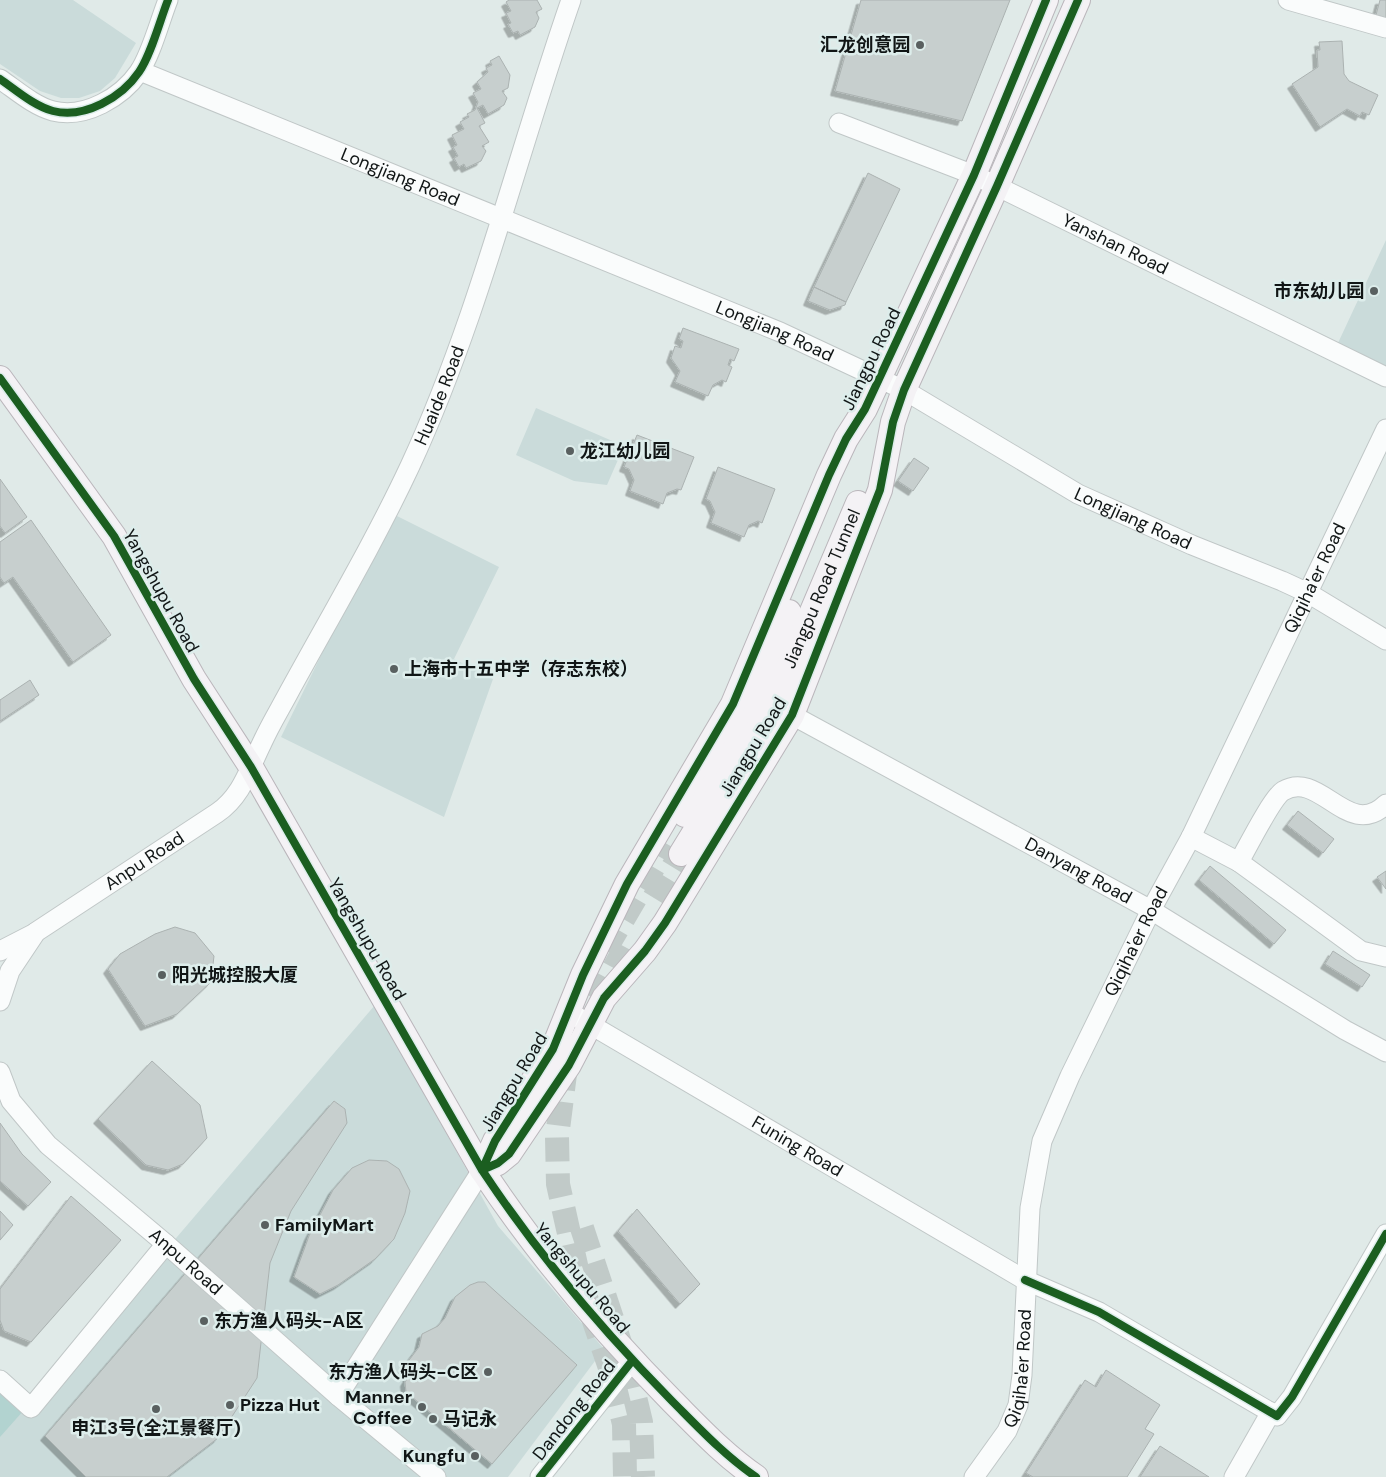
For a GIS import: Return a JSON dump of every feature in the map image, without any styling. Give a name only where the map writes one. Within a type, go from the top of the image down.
[{"type":"main road","name":"Jiangpu Road","points":[[482,1170],[495,1141],[553,1049],[587,967],[627,884],[733,704],[829,475],[846,439],[866,409],[879,377],[974,175],[1046,0]]},
{"type":"main road","name":"Jiangpu Road","points":[[482,1170],[498,1163],[509,1154],[569,1066],[604,998],[645,951],[665,922],[792,715],[880,490],[893,422],[904,390],[997,186],[1078,0]]},
{"type":"main road","name":"Yangshupu Road","points":[[0,378],[114,536],[194,679],[250,767],[482,1170],[517,1223],[632,1361],[731,1460],[756,1477]]},
{"type":"main road","name":"Jiangpu Road Tunnel","points":[[866,409],[767,672],[674,849],[759,727],[785,675],[893,422]]},
{"type":"street","points":[[0,79],[39,105],[53,111],[70,113],[90,109],[120,93],[140,71],[168,0]]},
{"type":"street","name":"Huaide Road","points":[[250,767],[374,538],[410,465],[468,319],[542,81],[571,0]]},
{"type":"street","points":[[1288,0],[1386,28]]},
{"type":"street","name":"Longjiang Road","points":[[140,71],[780,332],[879,377],[1085,498],[1308,593],[1386,640]]},
{"type":"street","name":"Yanshan Road","points":[[839,123],[974,175],[1386,377]]},
{"type":"street","name":"Qiqiha'er Road","points":[[974,1477],[1007,1431],[1018,1405],[1022,1375],[1025,1280],[1030,1208],[1042,1141],[1070,1076],[1151,910],[1191,836],[1386,429]]},
{"type":"street","name":"Danyang Road","points":[[792,715],[1151,910],[1345,1030],[1386,1052]]},
{"type":"street","name":"Anpu Road","points":[[0,1001],[10,971],[36,932],[227,806],[240,792],[250,767]]},
{"type":"street","points":[[1239,862],[1273,803],[1282,792],[1293,787],[1311,790],[1358,816],[1376,814],[1386,804]]},
{"type":"street","points":[[1191,836],[1239,862],[1361,951],[1386,957]]},
{"type":"street","points":[[0,951],[36,932]]},
{"type":"street","name":"Funing Road","points":[[569,1012],[1025,1280],[1100,1312],[1274,1414]]},
{"type":"street","name":"Anpu Road","points":[[0,1072],[11,1101],[48,1145],[166,1244],[338,1396],[436,1477]]},
{"type":"street","name":"Jiangpu Road","points":[[338,1396],[482,1170]]},
{"type":"street","points":[[1234,1477],[1274,1414],[1292,1397],[1386,1234]]},
{"type":"street","points":[[0,1380],[30,1408],[166,1244]]},
{"type":"street","name":"Dandong Road","points":[[540,1477],[632,1361]]},
{"type":"street","points":[[1242,1477],[1274,1414]]},
{"type":"shaded area","points":[[0,0],[73,0],[136,43],[115,78],[100,91],[79,98],[61,98],[40,91],[0,64]]},
{"type":"shaded area","name":"市东幼儿园","points":[[1386,240],[1386,366],[1338,343]]},
{"type":"shaded area","name":"龙江幼儿园","points":[[536,408],[624,446],[607,485],[574,481],[516,455]]},
{"type":"shaded area","name":"上海市十五中学（存志东校）","points":[[391,513],[499,567],[454,659],[493,679],[444,817],[281,737]]},
{"type":"shaded area","points":[[375,1005],[498,1226],[604,1349],[508,1477],[0,1477],[0,1380],[31,1408]]},
{"type":"shaded area","points":[[0,1387],[24,1410],[0,1437]]},
{"type":"building","points":[[509,0],[537,0],[542,9],[536,12],[539,18],[535,27],[520,35],[518,31],[513,33],[508,24],[511,23],[506,13],[511,11],[506,2]]},
{"type":"building","name":"汇龙创意园","points":[[861,0],[1010,0],[962,121],[835,91]]},
{"type":"building","points":[[1380,0],[1386,0],[1386,18],[1376,15]]},
{"type":"building","points":[[1342,41],[1344,74],[1349,81],[1378,95],[1369,115],[1362,112],[1360,116],[1347,109],[1320,127],[1292,84],[1318,67],[1317,50],[1320,50],[1319,42]]},
{"type":"building","points":[[499,56],[510,75],[508,88],[502,91],[507,98],[504,105],[488,114],[483,105],[477,108],[485,123],[479,126],[489,142],[482,146],[486,151],[481,161],[466,168],[464,164],[459,167],[454,158],[458,156],[453,147],[457,145],[452,135],[464,129],[460,122],[469,117],[467,114],[475,110],[478,102],[473,93],[481,89],[477,82],[488,72],[486,68],[492,65],[490,61]]},
{"type":"building","points":[[868,173],[900,189],[846,302],[814,287]]},
{"type":"building","points":[[814,287],[846,302],[845,305],[830,310],[808,301]]},
{"type":"building","points":[[683,328],[739,349],[734,361],[730,359],[728,365],[732,367],[726,382],[722,380],[713,385],[708,396],[675,382],[680,371],[671,358],[675,346],[681,348],[683,341],[679,339]]},
{"type":"building","points":[[637,435],[694,457],[681,490],[677,489],[667,493],[663,504],[630,491],[634,480],[629,469],[624,467]]},
{"type":"building","points":[[914,458],[929,468],[913,491],[898,481]]},
{"type":"building","points":[[718,467],[775,489],[762,523],[758,521],[749,525],[744,537],[711,523],[715,512],[710,501],[706,499]]},
{"type":"building","points":[[0,479],[27,517],[5,533],[0,526]]},
{"type":"building","points":[[31,520],[111,635],[73,662],[13,577],[4,583],[0,577],[0,542]]},
{"type":"building","points":[[30,680],[39,695],[0,721],[0,700]]},
{"type":"building","points":[[1298,811],[1334,839],[1323,853],[1287,825]]},
{"type":"building","points":[[1210,866],[1286,930],[1274,944],[1199,880]]},
{"type":"building","points":[[1386,871],[1386,889],[1377,877]]},
{"type":"building","name":"阳光城控股大厦","points":[[175,927],[195,933],[214,956],[211,982],[177,1014],[145,1026],[108,969],[120,954],[155,934]]},
{"type":"building","points":[[1333,951],[1370,975],[1362,987],[1325,964]]},
{"type":"building","points":[[152,1061],[200,1105],[207,1138],[183,1164],[168,1170],[146,1165],[98,1119]]},
{"type":"building","name":"东方渔人码头-A区","points":[[334,1101],[345,1109],[347,1123],[291,1211],[270,1263],[257,1378],[218,1438],[167,1477],[86,1477],[45,1436]]},
{"type":"building","points":[[0,1123],[22,1154],[51,1182],[28,1206],[0,1181]]},
{"type":"building","name":"东方渔人码头-A区","points":[[369,1160],[387,1161],[399,1169],[410,1191],[405,1213],[394,1239],[375,1259],[338,1285],[320,1294],[294,1277],[309,1236],[333,1190],[352,1168]]},
{"type":"building","points":[[71,1196],[121,1240],[31,1342],[4,1331],[0,1320],[0,1289]]},
{"type":"building","points":[[637,1209],[700,1284],[680,1304],[618,1231]]},
{"type":"building","points":[[0,1211],[13,1225],[0,1240]]},
{"type":"building","name":"东方渔人码头-C区","points":[[485,1282],[577,1365],[492,1464],[406,1392],[405,1382],[408,1377],[403,1368],[419,1347],[422,1334],[438,1326],[445,1318],[455,1297],[470,1285]]},
{"type":"building","points":[[1106,1370],[1160,1405],[1145,1429],[1154,1434],[1127,1477],[1033,1477],[1026,1473],[1085,1380],[1096,1387]]},
{"type":"building","points":[[1160,1446],[1209,1477],[1140,1477]]},
{"type":"tunnel","points":[[605,950],[667,844]]},
{"type":"tunnel","points":[[654,898],[681,854]]},
{"type":"tunnel","points":[[597,1000],[631,937]]},
{"type":"tunnel","points":[[566,1066],[557,1137],[558,1184],[578,1274],[610,1368],[624,1424],[625,1477]]},
{"type":"tunnel","points":[[582,1228],[627,1364],[641,1422],[643,1477]]},
{"type":"cycle path","points":[[0,79],[32,102],[53,111],[65,113],[78,112],[102,104],[123,90],[139,72],[151,47],[168,0]]},
{"type":"cycle path","points":[[482,1170],[495,1141],[553,1049],[583,975],[627,884],[733,704],[829,475],[846,439],[865,409],[974,175],[1046,0]]},
{"type":"cycle path","points":[[482,1170],[498,1163],[509,1154],[569,1065],[604,998],[645,951],[665,923],[792,715],[880,490],[893,422],[904,390],[997,186],[1078,0]]},
{"type":"cycle path","points":[[0,378],[114,536],[194,679],[251,767],[482,1170],[503,1201],[571,1290],[621,1347],[712,1441],[756,1477]]},
{"type":"cycle path","points":[[1025,1280],[1099,1312],[1277,1416],[1292,1397],[1386,1234]]},
{"type":"cycle path","points":[[540,1477],[632,1361]]},
{"type":"place","name":"汇龙创意园","points":[[920,45]]},
{"type":"place","name":"市东幼儿园","points":[[1374,291]]},
{"type":"place","name":"龙江幼儿园","points":[[570,451]]},
{"type":"place","name":"上海市十五中学（存志东校）","points":[[394,669]]},
{"type":"place","name":"阳光城控股大厦","points":[[162,975]]},
{"type":"place","name":"FamilyMart","points":[[265,1225]]},
{"type":"place","name":"东方渔人码头-A区","points":[[204,1321]]},
{"type":"place","name":"东方渔人码头-C区","points":[[488,1372]]},
{"type":"place","name":"Pizza Hut","points":[[230,1405]]},
{"type":"place","name":"Manner Coffee","points":[[422,1407]]},
{"type":"place","name":"申江3号(全江景餐厅)","points":[[156,1409]]},
{"type":"place","name":"马记永","points":[[433,1419]]},
{"type":"place","name":"Kungfu","points":[[475,1456]]}]
